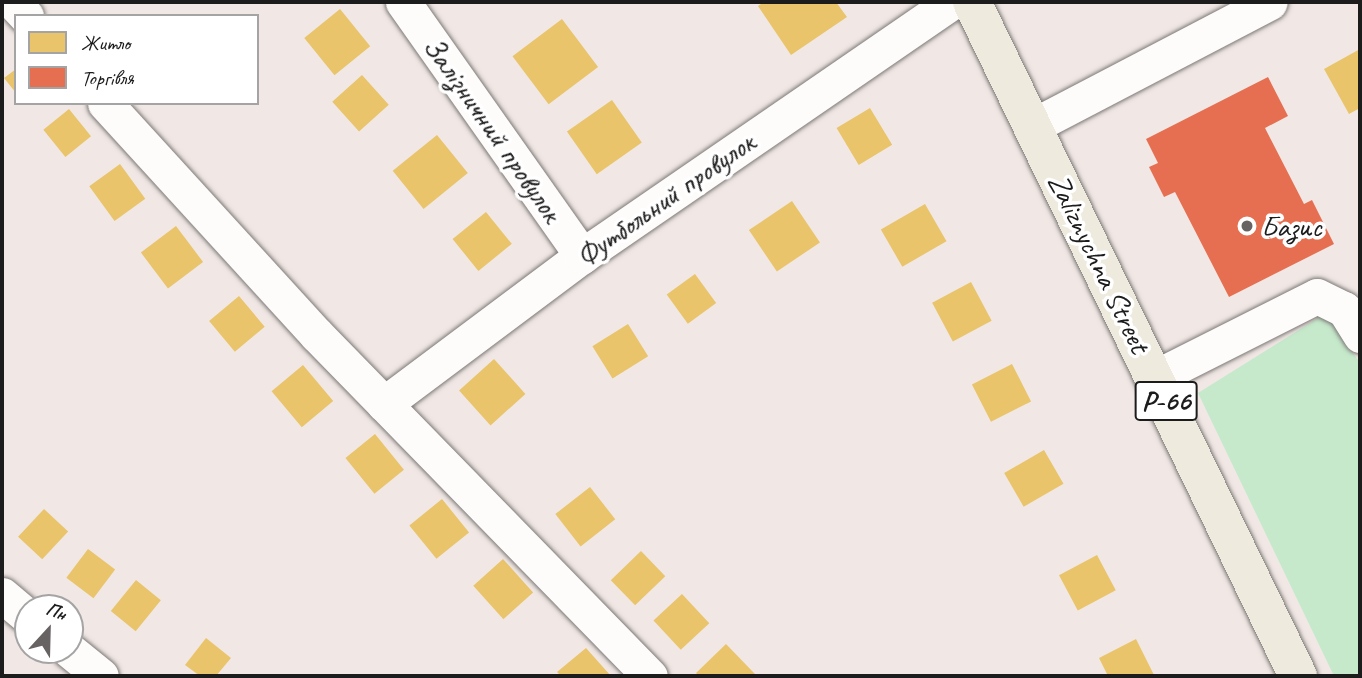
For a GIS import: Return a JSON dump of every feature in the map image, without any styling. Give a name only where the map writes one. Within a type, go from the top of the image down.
[{"type":"main road","name":"Zaliznychna Street","points":[[972,2],[1298,676]]},
{"type":"street","name":"Залізничний провулок","points":[[403,2],[582,256]]},
{"type":"street","name":"Футбольний провулок","points":[[384,404],[582,256],[952,2]]},
{"type":"street","points":[[1034,126],[1270,2]]},
{"type":"street","points":[[107,105],[307,324],[650,676]]},
{"type":"street","points":[[1154,378],[1317,296],[1352,322]]},
{"type":"street","points":[[84,662],[102,676]]},
{"type":"green space","points":[[1326,313],[1360,363],[1360,676],[1334,676],[1198,393]]},
{"type":"building: Житло","points":[[764,2],[836,2],[847,17],[791,55],[758,6]]},
{"type":"building: Житло","points":[[340,9],[370,46],[334,75],[304,38]]},
{"type":"building: Житло","points":[[562,19],[598,67],[549,104],[512,56]]},
{"type":"building: Житло","points":[[1360,49],[1360,108],[1349,114],[1324,69]]},
{"type":"building: Житло","points":[[14,70],[14,90],[4,78]]},
{"type":"building: Житло","points":[[362,75],[389,105],[359,131],[332,102]]},
{"type":"building: Житло","points":[[612,100],[642,143],[597,174],[567,132]]},
{"type":"building: Житло","points":[[870,108],[892,145],[859,165],[837,128]]},
{"type":"building: Житло","points":[[69,109],[91,136],[65,157],[43,130]]},
{"type":"building: Житло","points":[[437,135],[468,173],[424,209],[393,171]]},
{"type":"building: Житло","points":[[120,164],[145,199],[115,221],[89,186]]},
{"type":"building: Житло","points":[[792,201],[820,242],[777,272],[749,230]]},
{"type":"building: Житло","points":[[925,204],[946,241],[902,267],[881,230]]},
{"type":"building: Житло","points":[[486,212],[512,244],[478,271],[453,239]]},
{"type":"building: Житло","points":[[176,226],[203,262],[168,288],[141,252]]},
{"type":"building: Житло","points":[[695,274],[716,303],[688,324],[667,295]]},
{"type":"building: Житло","points":[[971,282],[992,321],[953,342],[932,303]]},
{"type":"building: Житло","points":[[239,296],[265,327],[235,352],[209,321]]},
{"type":"building: Житло","points":[[628,324],[648,356],[613,378],[592,346]]},
{"type":"building: Житло","points":[[494,359],[525,394],[491,425],[459,390]]},
{"type":"building: Житло","points":[[1012,364],[1031,401],[991,422],[972,384]]},
{"type":"building: Житло","points":[[303,365],[333,401],[302,427],[272,391]]},
{"type":"building: Житло","points":[[375,434],[404,470],[374,494],[345,458]]},
{"type":"building: Житло","points":[[1044,450],[1064,484],[1024,507],[1004,473]]},
{"type":"building: Житло","points":[[590,487],[615,519],[581,546],[555,514]]},
{"type":"building: Житло","points":[[442,499],[469,532],[436,559],[409,525]]},
{"type":"building: Житло","points":[[44,509],[68,532],[42,559],[18,537]]},
{"type":"building: Житло","points":[[88,549],[115,569],[93,598],[66,578]]},
{"type":"building: Житло","points":[[641,551],[665,576],[635,605],[611,580]]},
{"type":"building: Житло","points":[[1097,555],[1116,590],[1078,611],[1059,575]]},
{"type":"building: Житло","points":[[503,559],[533,592],[503,619],[473,586]]},
{"type":"building: Житло","points":[[136,580],[161,600],[136,631],[111,611]]},
{"type":"building: Житло","points":[[682,594],[709,623],[681,650],[653,621]]},
{"type":"building: Житло","points":[[206,638],[231,658],[216,676],[200,676],[185,665]]},
{"type":"building: Житло","points":[[1136,639],[1154,675],[1108,676],[1099,658]]},
{"type":"building: Житло","points":[[726,644],[755,674],[699,676],[696,673]]},
{"type":"building: Житло","points":[[586,648],[611,676],[561,676],[557,672]]},
{"type":"building: Торгівля","points":[[1268,77],[1288,116],[1265,128],[1304,204],[1312,200],[1334,244],[1229,297],[1175,192],[1164,197],[1149,167],[1158,163],[1146,139]]},
{"type":"place","name":"Базис","points":[[1247,226]]}]
